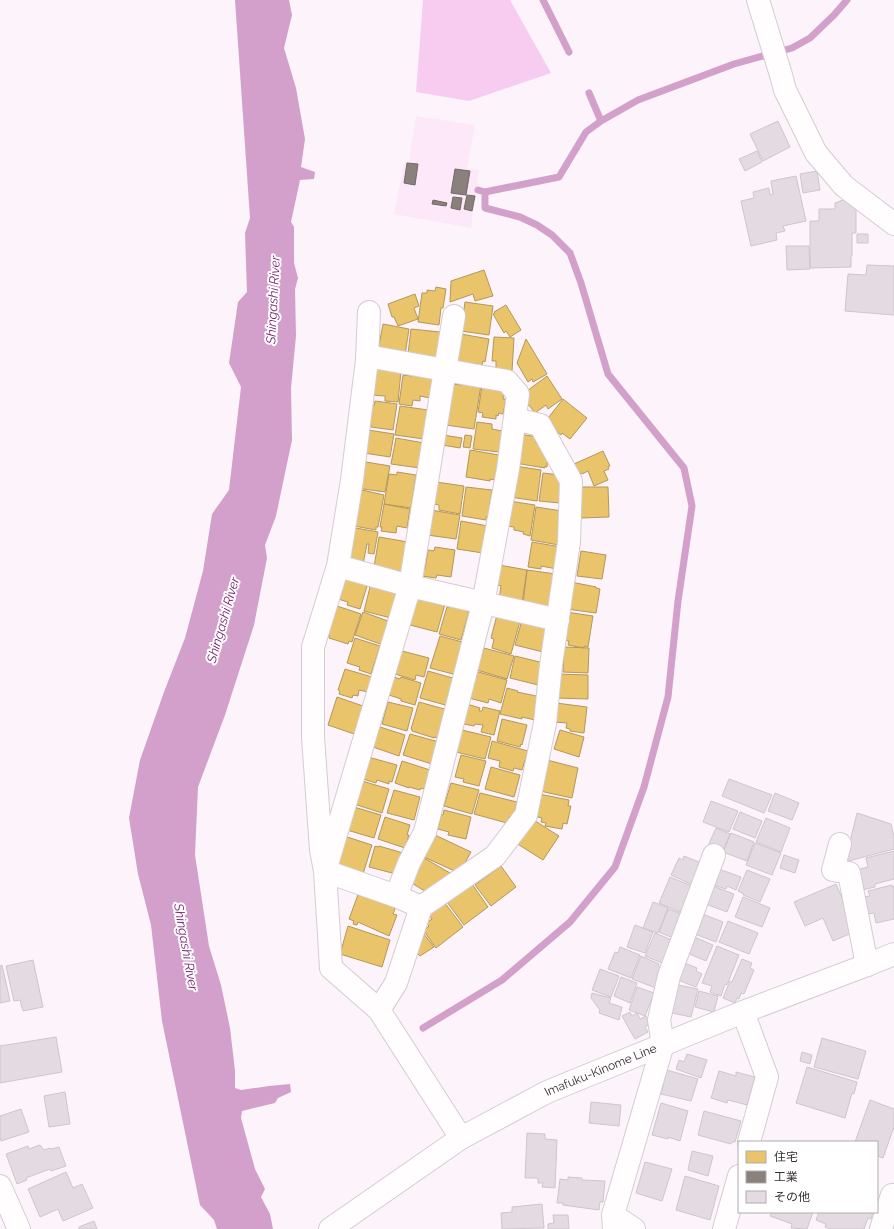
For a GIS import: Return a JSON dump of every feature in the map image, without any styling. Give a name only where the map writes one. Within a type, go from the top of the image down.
[{"type":"street","points":[[758,0],[785,90],[816,154],[844,186],[894,224]]},
{"type":"street","points":[[369,312],[367,356],[352,480],[338,566],[313,648],[313,737],[321,850],[325,871],[331,968],[380,1010],[462,1138]]},
{"type":"street","points":[[325,871],[410,586],[454,316]]},
{"type":"street","points":[[367,356],[507,381],[518,394],[508,469],[483,604],[425,832],[409,863],[396,896]]},
{"type":"street","points":[[380,1010],[396,983],[421,907],[495,856],[526,815],[545,723],[551,665],[570,542],[571,481],[540,425],[515,419]]},
{"type":"street","points":[[338,566],[483,604],[558,620]]},
{"type":"street","points":[[840,844],[833,870],[849,873],[867,966]]},
{"type":"street","points":[[634,1229],[614,1222],[663,1044],[659,1020],[669,976],[714,856]]},
{"type":"street","points":[[325,871],[396,896],[421,907]]},
{"type":"street","name":"Imafuku-Kinome Line","points":[[330,1229],[462,1138],[547,1092],[743,1012],[867,966],[894,954]]},
{"type":"street","points":[[743,1012],[767,1077],[749,1141]]},
{"type":"street","points":[[724,1229],[738,1180]]},
{"type":"street","points":[[0,1186],[19,1229]]},
{"type":"street","points":[[881,1229],[892,1195],[894,1195]]},
{"type":"shaded area","points":[[423,0],[510,0],[551,73],[469,101],[416,92]]},
{"type":"shaded area","points":[[416,116],[475,125],[467,168],[479,170],[471,228],[394,214],[404,163],[409,161]]},
{"type":"water","name":"Shingashi River","points":[[235,0],[289,0],[292,15],[284,48],[296,88],[305,139],[301,167],[315,172],[314,179],[300,180],[291,222],[294,227],[294,263],[298,278],[295,289],[296,336],[291,388],[292,440],[276,516],[265,545],[267,558],[254,625],[225,715],[198,787],[195,855],[209,946],[221,985],[230,1028],[235,1071],[235,1088],[241,1090],[290,1084],[291,1092],[278,1098],[275,1103],[242,1111],[241,1118],[255,1169],[265,1189],[261,1197],[270,1214],[273,1229],[217,1229],[214,1220],[200,1205],[162,1021],[151,925],[138,874],[129,818],[140,760],[185,638],[203,571],[212,514],[229,490],[241,387],[229,363],[238,302],[247,292],[245,233],[250,218]]},
{"type":"building: 住宅","points":[[484,270],[493,296],[475,301],[473,294],[450,302],[451,281]]},
{"type":"building: 住宅","points":[[436,287],[446,289],[443,308],[441,308],[439,325],[418,322],[422,293],[427,293],[427,290],[435,291]]},
{"type":"building: 住宅","points":[[415,294],[419,306],[414,308],[418,319],[398,326],[394,317],[392,317],[388,304]]},
{"type":"building: 住宅","points":[[465,302],[493,306],[489,335],[461,331]]},
{"type":"building: 住宅","points":[[506,305],[521,330],[510,337],[506,331],[504,333],[493,314]]},
{"type":"building: 住宅","points":[[383,324],[409,329],[405,355],[378,351]]},
{"type":"building: 住宅","points":[[411,329],[440,332],[438,357],[408,354]]},
{"type":"building: 住宅","points":[[461,334],[489,339],[485,362],[483,361],[482,365],[456,361]]},
{"type":"building: 住宅","points":[[494,337],[514,338],[512,371],[496,371],[496,361],[492,361]]},
{"type":"building: 住宅","points":[[526,339],[547,374],[533,382],[532,379],[528,382],[517,363]]},
{"type":"building: 住宅","points":[[377,368],[401,371],[398,402],[385,401],[385,396],[371,395]]},
{"type":"building: 住宅","points":[[413,374],[433,377],[430,398],[420,396],[420,401],[413,400],[412,406],[399,404],[403,375],[412,376]]},
{"type":"building: 住宅","points":[[547,376],[562,399],[548,409],[546,405],[535,413],[529,405],[526,407],[527,391]]},
{"type":"building: 住宅","points":[[461,382],[481,385],[474,429],[446,425],[452,384],[461,385]]},
{"type":"building: 住宅","points":[[482,386],[504,391],[503,399],[506,399],[503,414],[499,413],[498,416],[496,415],[496,419],[482,417],[483,413],[478,412]]},
{"type":"building: 住宅","points":[[563,399],[587,418],[570,439],[562,433],[561,435],[545,422]]},
{"type":"building: 住宅","points":[[375,401],[397,404],[393,430],[371,427],[371,425],[365,424],[368,405],[374,406]]},
{"type":"building: 住宅","points":[[400,406],[428,410],[424,439],[395,435]]},
{"type":"building: 住宅","points":[[477,422],[492,424],[492,429],[502,431],[499,452],[473,449]]},
{"type":"building: 住宅","points":[[368,430],[394,434],[390,457],[364,453]]},
{"type":"building: 住宅","points":[[520,434],[537,437],[536,443],[542,444],[541,450],[548,451],[547,467],[545,466],[545,468],[515,463]]},
{"type":"building: 住宅","points":[[443,435],[462,438],[460,448],[442,445]]},
{"type":"building: 住宅","points":[[465,435],[472,436],[470,448],[463,447]]},
{"type":"building: 住宅","points":[[396,438],[424,443],[420,468],[391,464]]},
{"type":"building: 住宅","points":[[470,450],[499,455],[495,480],[490,479],[490,481],[466,477]]},
{"type":"building: 住宅","points":[[603,451],[610,466],[608,467],[609,469],[604,471],[608,480],[594,486],[588,471],[578,474],[574,464]]},
{"type":"building: 住宅","points":[[360,461],[390,466],[385,492],[356,488]]},
{"type":"building: 住宅","points":[[515,466],[541,470],[537,501],[510,497]]},
{"type":"building: 住宅","points":[[397,472],[416,475],[411,508],[384,504],[389,474],[397,475]]},
{"type":"building: 住宅","points":[[543,473],[560,475],[559,484],[563,484],[560,503],[539,501]]},
{"type":"building: 住宅","points":[[436,482],[464,486],[460,514],[439,510],[439,505],[432,504]]},
{"type":"building: 住宅","points":[[466,487],[492,490],[488,517],[486,517],[486,520],[462,516]]},
{"type":"building: 住宅","points":[[578,487],[608,487],[609,517],[581,518],[581,507],[578,507]]},
{"type":"building: 住宅","points":[[362,490],[384,495],[378,527],[376,527],[376,530],[354,526]]},
{"type":"building: 住宅","points":[[509,501],[535,505],[530,536],[523,534],[524,532],[514,530],[514,527],[505,526]]},
{"type":"building: 住宅","points":[[384,504],[410,509],[407,528],[397,526],[396,533],[381,531],[382,527],[380,527]]},
{"type":"building: 住宅","points":[[536,507],[562,511],[559,545],[531,540]]},
{"type":"building: 住宅","points":[[431,510],[460,515],[456,539],[427,535]]},
{"type":"building: 住宅","points":[[461,521],[488,526],[483,553],[457,549]]},
{"type":"building: 住宅","points":[[350,527],[378,532],[374,554],[368,553],[369,544],[367,544],[363,564],[346,561]]},
{"type":"building: 住宅","points":[[379,537],[408,542],[403,572],[374,567]]},
{"type":"building: 住宅","points":[[532,542],[561,547],[557,569],[541,566],[541,569],[528,567]]},
{"type":"building: 住宅","points":[[435,547],[455,550],[451,577],[437,575],[436,578],[422,576],[423,568],[425,569],[428,550],[434,551]]},
{"type":"building: 住宅","points":[[581,551],[606,555],[602,579],[577,576]]},
{"type":"building: 住宅","points":[[499,565],[527,570],[522,603],[499,599],[501,586],[498,585],[499,577],[497,577]]},
{"type":"building: 住宅","points":[[527,570],[556,574],[551,606],[548,607],[523,604]]},
{"type":"building: 住宅","points":[[344,576],[368,583],[360,609],[347,605],[348,602],[338,599]]},
{"type":"building: 住宅","points":[[571,582],[600,589],[596,613],[567,609]]},
{"type":"building: 住宅","points":[[371,583],[399,590],[391,618],[364,611]]},
{"type":"building: 住宅","points":[[417,596],[445,604],[437,632],[410,625]]},
{"type":"building: 住宅","points":[[450,604],[468,609],[467,612],[469,612],[461,640],[439,634],[447,607],[449,607]]},
{"type":"building: 住宅","points":[[337,606],[361,614],[352,642],[349,641],[348,644],[329,638],[329,635],[327,634]]},
{"type":"building: 住宅","points":[[363,612],[388,621],[386,627],[389,628],[383,645],[355,635]]},
{"type":"building: 住宅","points":[[566,612],[593,616],[588,647],[584,646],[584,648],[568,645],[569,641],[561,640]]},
{"type":"building: 住宅","points":[[497,615],[520,621],[511,654],[492,648],[494,639],[491,638]]},
{"type":"building: 住宅","points":[[522,620],[545,626],[548,632],[543,652],[515,645]]},
{"type":"building: 住宅","points":[[440,636],[466,643],[457,675],[430,668]]},
{"type":"building: 住宅","points":[[355,638],[380,646],[371,674],[359,670],[360,667],[347,663]]},
{"type":"building: 住宅","points":[[564,647],[589,648],[588,673],[563,672]]},
{"type":"building: 住宅","points":[[484,648],[514,656],[507,679],[477,670]]},
{"type":"building: 住宅","points":[[402,651],[429,658],[424,677],[416,675],[415,680],[395,674]]},
{"type":"building: 住宅","points":[[515,656],[544,663],[538,685],[510,678]]},
{"type":"building: 住宅","points":[[345,669],[372,677],[368,692],[359,690],[358,696],[353,695],[352,698],[339,694],[340,691],[338,690]]},
{"type":"building: 住宅","points":[[428,671],[456,679],[449,706],[420,698]]},
{"type":"building: 住宅","points":[[475,671],[507,680],[501,703],[489,699],[488,703],[469,698]]},
{"type":"building: 住宅","points":[[558,674],[588,675],[588,699],[557,698]]},
{"type":"building: 住宅","points":[[394,677],[400,679],[401,677],[421,683],[415,705],[401,701],[401,699],[389,695]]},
{"type":"building: 住宅","points":[[507,688],[518,691],[517,692],[541,697],[535,720],[522,717],[522,719],[500,714]]},
{"type":"building: 住宅","points":[[337,697],[363,706],[354,734],[328,725]]},
{"type":"building: 住宅","points":[[388,702],[413,708],[407,731],[382,724]]},
{"type":"building: 住宅","points":[[419,702],[448,710],[441,739],[412,731],[411,729]]},
{"type":"building: 住宅","points":[[556,703],[587,707],[584,733],[570,731],[570,729],[566,728],[567,723],[554,722]]},
{"type":"building: 住宅","points":[[467,704],[480,708],[479,711],[482,711],[483,707],[500,711],[494,735],[481,732],[483,725],[475,724],[474,726],[464,724],[465,721],[463,721]]},
{"type":"building: 住宅","points":[[502,719],[527,725],[522,745],[521,744],[520,747],[497,741]]},
{"type":"building: 住宅","points":[[380,727],[405,735],[399,756],[373,747]]},
{"type":"building: 住宅","points":[[462,730],[491,737],[485,759],[456,752]]},
{"type":"building: 住宅","points":[[560,730],[584,737],[579,757],[554,749]]},
{"type":"building: 住宅","points":[[410,734],[439,742],[432,764],[403,755]]},
{"type":"building: 住宅","points":[[492,741],[528,751],[522,770],[514,768],[513,771],[499,767],[500,761],[488,758]]},
{"type":"building: 住宅","points":[[461,755],[486,761],[479,786],[463,782],[464,779],[455,777]]},
{"type":"building: 住宅","points":[[368,757],[397,765],[392,782],[389,781],[389,784],[377,780],[376,783],[363,779]]},
{"type":"building: 住宅","points":[[547,760],[578,768],[572,798],[540,791]]},
{"type":"building: 住宅","points":[[402,761],[430,770],[424,789],[421,788],[420,790],[409,788],[395,783]]},
{"type":"building: 住宅","points":[[491,767],[520,775],[514,797],[485,789]]},
{"type":"building: 住宅","points":[[362,781],[389,789],[382,813],[354,804]]},
{"type":"building: 住宅","points":[[451,783],[479,790],[472,814],[444,806]]},
{"type":"building: 住宅","points":[[394,790],[420,797],[414,820],[387,813]]},
{"type":"building: 住宅","points":[[480,793],[517,802],[513,818],[509,817],[507,823],[474,814]]},
{"type":"building: 住宅","points":[[539,794],[569,800],[568,806],[571,806],[567,824],[563,823],[562,829],[545,826],[546,823],[541,822],[542,818],[534,816]]},
{"type":"building: 住宅","points":[[354,807],[381,815],[374,838],[347,830]]},
{"type":"building: 住宅","points":[[444,810],[471,817],[466,839],[448,835],[449,832],[438,829],[441,815],[443,815]]},
{"type":"building: 住宅","points":[[385,817],[410,825],[405,848],[378,839]]},
{"type":"building: 住宅","points":[[532,819],[559,836],[543,860],[516,843]]},
{"type":"building: 住宅","points":[[435,835],[471,852],[459,873],[424,857]]},
{"type":"building: 住宅","points":[[344,836],[372,845],[363,874],[338,866]]},
{"type":"building: 住宅","points":[[375,846],[403,853],[396,874],[369,867]]},
{"type":"building: 住宅","points":[[424,858],[450,873],[446,881],[439,881],[435,889],[428,893],[410,882]]},
{"type":"building: 住宅","points":[[501,866],[516,887],[491,906],[475,885]]},
{"type":"building: 住宅","points":[[472,884],[488,907],[464,925],[447,902]]},
{"type":"building: 住宅","points":[[359,892],[396,906],[393,914],[397,915],[389,936],[358,922],[357,925],[353,924],[354,921],[349,919]]},
{"type":"building: 住宅","points":[[444,902],[463,927],[436,948],[424,931],[429,926],[426,923],[432,919],[429,915]]},
{"type":"building: 住宅","points":[[348,926],[390,940],[382,967],[340,954]]},
{"type":"building: 住宅","points":[[424,934],[434,947],[420,956],[417,953]]},
{"type":"building: 工業","points":[[407,163],[418,164],[415,185],[404,183]]},
{"type":"building: 工業","points":[[455,169],[470,171],[466,195],[451,193]]},
{"type":"building: 工業","points":[[467,195],[475,196],[472,211],[464,209]]},
{"type":"building: 工業","points":[[453,197],[462,198],[460,210],[451,208]]},
{"type":"building: 工業","points":[[433,200],[447,203],[446,206],[432,204]]},
{"type":"building: その他","points":[[778,121],[790,147],[763,161],[750,134]]},
{"type":"building: その他","points":[[757,151],[762,162],[745,171],[739,159]]},
{"type":"building: その他","points":[[817,171],[820,190],[803,193],[800,174]]},
{"type":"building: その他","points":[[796,176],[806,221],[783,226],[785,231],[776,233],[777,240],[751,246],[741,201],[754,198],[753,192],[769,188],[770,195],[773,194],[771,181]]},
{"type":"building: その他","points":[[843,200],[849,200],[856,206],[856,233],[852,233],[851,267],[810,268],[810,221],[819,221],[819,209],[835,209],[835,203]]},
{"type":"building: その他","points":[[857,234],[868,234],[868,243],[857,243]]},
{"type":"building: その他","points":[[786,246],[809,246],[810,269],[787,270]]},
{"type":"building: その他","points":[[867,265],[894,266],[894,315],[845,311],[848,274],[866,275]]},
{"type":"building: その他","points":[[729,779],[772,795],[764,813],[722,796]]},
{"type":"building: その他","points":[[775,793],[799,803],[792,820],[768,811]]},
{"type":"building: その他","points":[[711,801],[738,811],[729,832],[703,822]]},
{"type":"building: その他","points":[[740,812],[762,821],[755,838],[733,829]]},
{"type":"building: その他","points":[[857,813],[891,824],[894,837],[894,849],[845,862]]},
{"type":"building: その他","points":[[766,818],[790,828],[781,852],[756,842]]},
{"type":"building: その他","points":[[716,828],[730,834],[721,855],[707,848]]},
{"type":"building: その他","points":[[731,833],[754,842],[747,861],[723,852]]},
{"type":"building: その他","points":[[755,843],[781,853],[772,875],[746,865]]},
{"type":"building: その他","points":[[894,851],[894,879],[875,884],[875,887],[862,890],[857,870],[868,867],[866,858]]},
{"type":"building: その他","points":[[784,855],[799,860],[795,873],[780,868]]},
{"type":"building: その他","points":[[684,856],[699,862],[697,866],[700,868],[693,885],[671,875],[679,858],[683,860]]},
{"type":"building: その他","points":[[716,868],[741,877],[736,890],[727,886],[726,889],[713,885]]},
{"type":"building: その他","points":[[747,870],[770,879],[760,902],[743,895],[744,894],[738,891]]},
{"type":"building: その他","points":[[670,877],[692,886],[682,913],[659,903]]},
{"type":"building: その他","points":[[836,884],[847,909],[845,909],[854,932],[833,941],[823,918],[805,926],[794,902]]},
{"type":"building: その他","points":[[710,885],[734,894],[727,912],[703,903]]},
{"type":"building: その他","points":[[892,885],[892,887],[894,886],[894,919],[876,923],[874,913],[867,914],[863,897],[870,896],[868,891]]},
{"type":"building: その他","points":[[743,897],[770,908],[762,927],[735,917]]},
{"type":"building: その他","points":[[653,902],[668,908],[658,933],[643,928]]},
{"type":"building: その他","points":[[668,909],[682,914],[673,938],[659,932]]},
{"type":"building: その他","points":[[700,913],[723,922],[716,942],[692,933]]},
{"type":"building: その他","points":[[728,921],[758,933],[749,954],[719,942]]},
{"type":"building: その他","points":[[635,925],[653,932],[645,953],[627,947]]},
{"type":"building: その他","points":[[655,933],[672,940],[662,963],[645,956]]},
{"type":"building: その他","points":[[692,936],[713,945],[706,961],[685,952]]},
{"type":"building: その他","points":[[717,946],[739,955],[721,996],[710,992],[712,986],[702,983]]},
{"type":"building: その他","points":[[620,947],[640,955],[631,978],[608,969],[615,952],[618,953]]},
{"type":"building: その他","points":[[641,956],[659,964],[658,966],[663,969],[656,988],[632,979]]},
{"type":"building: その他","points":[[742,959],[752,963],[750,968],[754,970],[744,994],[741,993],[739,999],[737,998],[735,1003],[723,998]]},
{"type":"building: その他","points":[[33,960],[43,1007],[23,1011],[20,1000],[14,1001],[6,966]]},
{"type":"building: その他","points":[[682,962],[697,968],[696,971],[702,974],[696,987],[675,979]]},
{"type":"building: その他","points":[[2,965],[10,1001],[0,1003],[0,966]]},
{"type":"building: その他","points":[[600,969],[619,976],[611,997],[592,990]]},
{"type":"building: その他","points":[[621,977],[637,983],[630,1003],[614,996]]},
{"type":"building: その他","points":[[678,985],[698,989],[691,1017],[672,1013]]},
{"type":"building: その他","points":[[637,987],[654,993],[645,1016],[629,1010]]},
{"type":"building: その他","points":[[699,991],[718,996],[714,1012],[695,1007]]},
{"type":"building: その他","points":[[592,993],[611,998],[609,1003],[622,1007],[619,1020],[599,1013],[600,1010],[591,998]]},
{"type":"building: その他","points":[[630,1012],[632,1016],[637,1013],[640,1019],[646,1016],[650,1024],[645,1027],[648,1032],[635,1039],[622,1016]]},
{"type":"building: その他","points":[[56,1037],[62,1072],[0,1083],[0,1046]]},
{"type":"building: その他","points":[[822,1038],[866,1051],[858,1079],[814,1067]]},
{"type":"building: その他","points":[[802,1052],[812,1055],[810,1064],[800,1061]]},
{"type":"building: その他","points":[[687,1054],[707,1060],[701,1078],[676,1069],[679,1060],[684,1062]]},
{"type":"building: その他","points":[[807,1067],[857,1082],[854,1094],[852,1093],[845,1118],[796,1103]]},
{"type":"building: その他","points":[[667,1070],[698,1079],[691,1101],[661,1094]]},
{"type":"building: その他","points":[[719,1071],[736,1076],[736,1072],[755,1077],[747,1105],[728,1100],[727,1103],[711,1098]]},
{"type":"building: その他","points":[[65,1092],[70,1124],[49,1127],[44,1096]]},
{"type":"building: その他","points":[[870,1100],[894,1109],[894,1127],[883,1158],[878,1156],[878,1141],[855,1141]]},
{"type":"building: その他","points":[[591,1102],[621,1105],[619,1126],[589,1123]]},
{"type":"building: その他","points":[[661,1103],[688,1111],[680,1141],[668,1137],[668,1139],[652,1135]]},
{"type":"building: その他","points":[[21,1109],[29,1132],[1,1141],[0,1116]]},
{"type":"building: その他","points":[[704,1111],[741,1121],[735,1142],[732,1142],[731,1144],[698,1135]]},
{"type":"building: その他","points":[[527,1133],[545,1134],[545,1139],[557,1140],[555,1188],[542,1187],[543,1183],[538,1183],[538,1178],[525,1178]]},
{"type":"building: その他","points":[[40,1145],[44,1150],[59,1147],[66,1166],[51,1171],[50,1169],[26,1178],[27,1180],[17,1184],[6,1154],[28,1146],[29,1149]]},
{"type":"building: その他","points":[[692,1151],[713,1156],[708,1176],[688,1170]]},
{"type":"building: その他","points":[[645,1162],[672,1169],[662,1201],[636,1193]]},
{"type":"building: その他","points":[[66,1172],[73,1188],[82,1184],[93,1208],[63,1221],[58,1209],[40,1217],[28,1189]]},
{"type":"building: その他","points":[[685,1176],[719,1186],[710,1220],[676,1210]]},
{"type":"building: その他","points":[[568,1177],[582,1178],[582,1180],[605,1181],[603,1202],[600,1202],[599,1210],[557,1203],[560,1179],[568,1180]]},
{"type":"building: その他","points":[[542,1204],[544,1228],[502,1229],[501,1213],[512,1212],[512,1207]]},
{"type":"building: その他","points":[[772,1213],[813,1213],[807,1229],[791,1228],[792,1224],[770,1216]]},
{"type":"building: その他","points":[[819,1213],[873,1213],[871,1219],[868,1218],[864,1229],[830,1229],[825,1227],[826,1224],[816,1220]]},
{"type":"building: その他","points":[[553,1215],[568,1215],[569,1229],[548,1229],[548,1224],[554,1223]]},
{"type":"building: その他","points":[[94,1221],[97,1229],[79,1229],[79,1227]]},
{"type":"waterway","points":[[543,0],[569,52]]},
{"type":"waterway","points":[[478,190],[485,192],[559,177],[586,132],[601,121],[638,100],[734,64],[792,48],[810,38],[847,0]]},
{"type":"waterway","points":[[589,93],[601,121]]},
{"type":"waterway","points":[[423,1028],[502,980],[570,922],[615,867],[644,787],[668,697],[678,601],[692,506],[684,468],[608,374],[581,283],[570,253],[552,235],[537,225],[520,217],[485,208],[485,192]]}]
